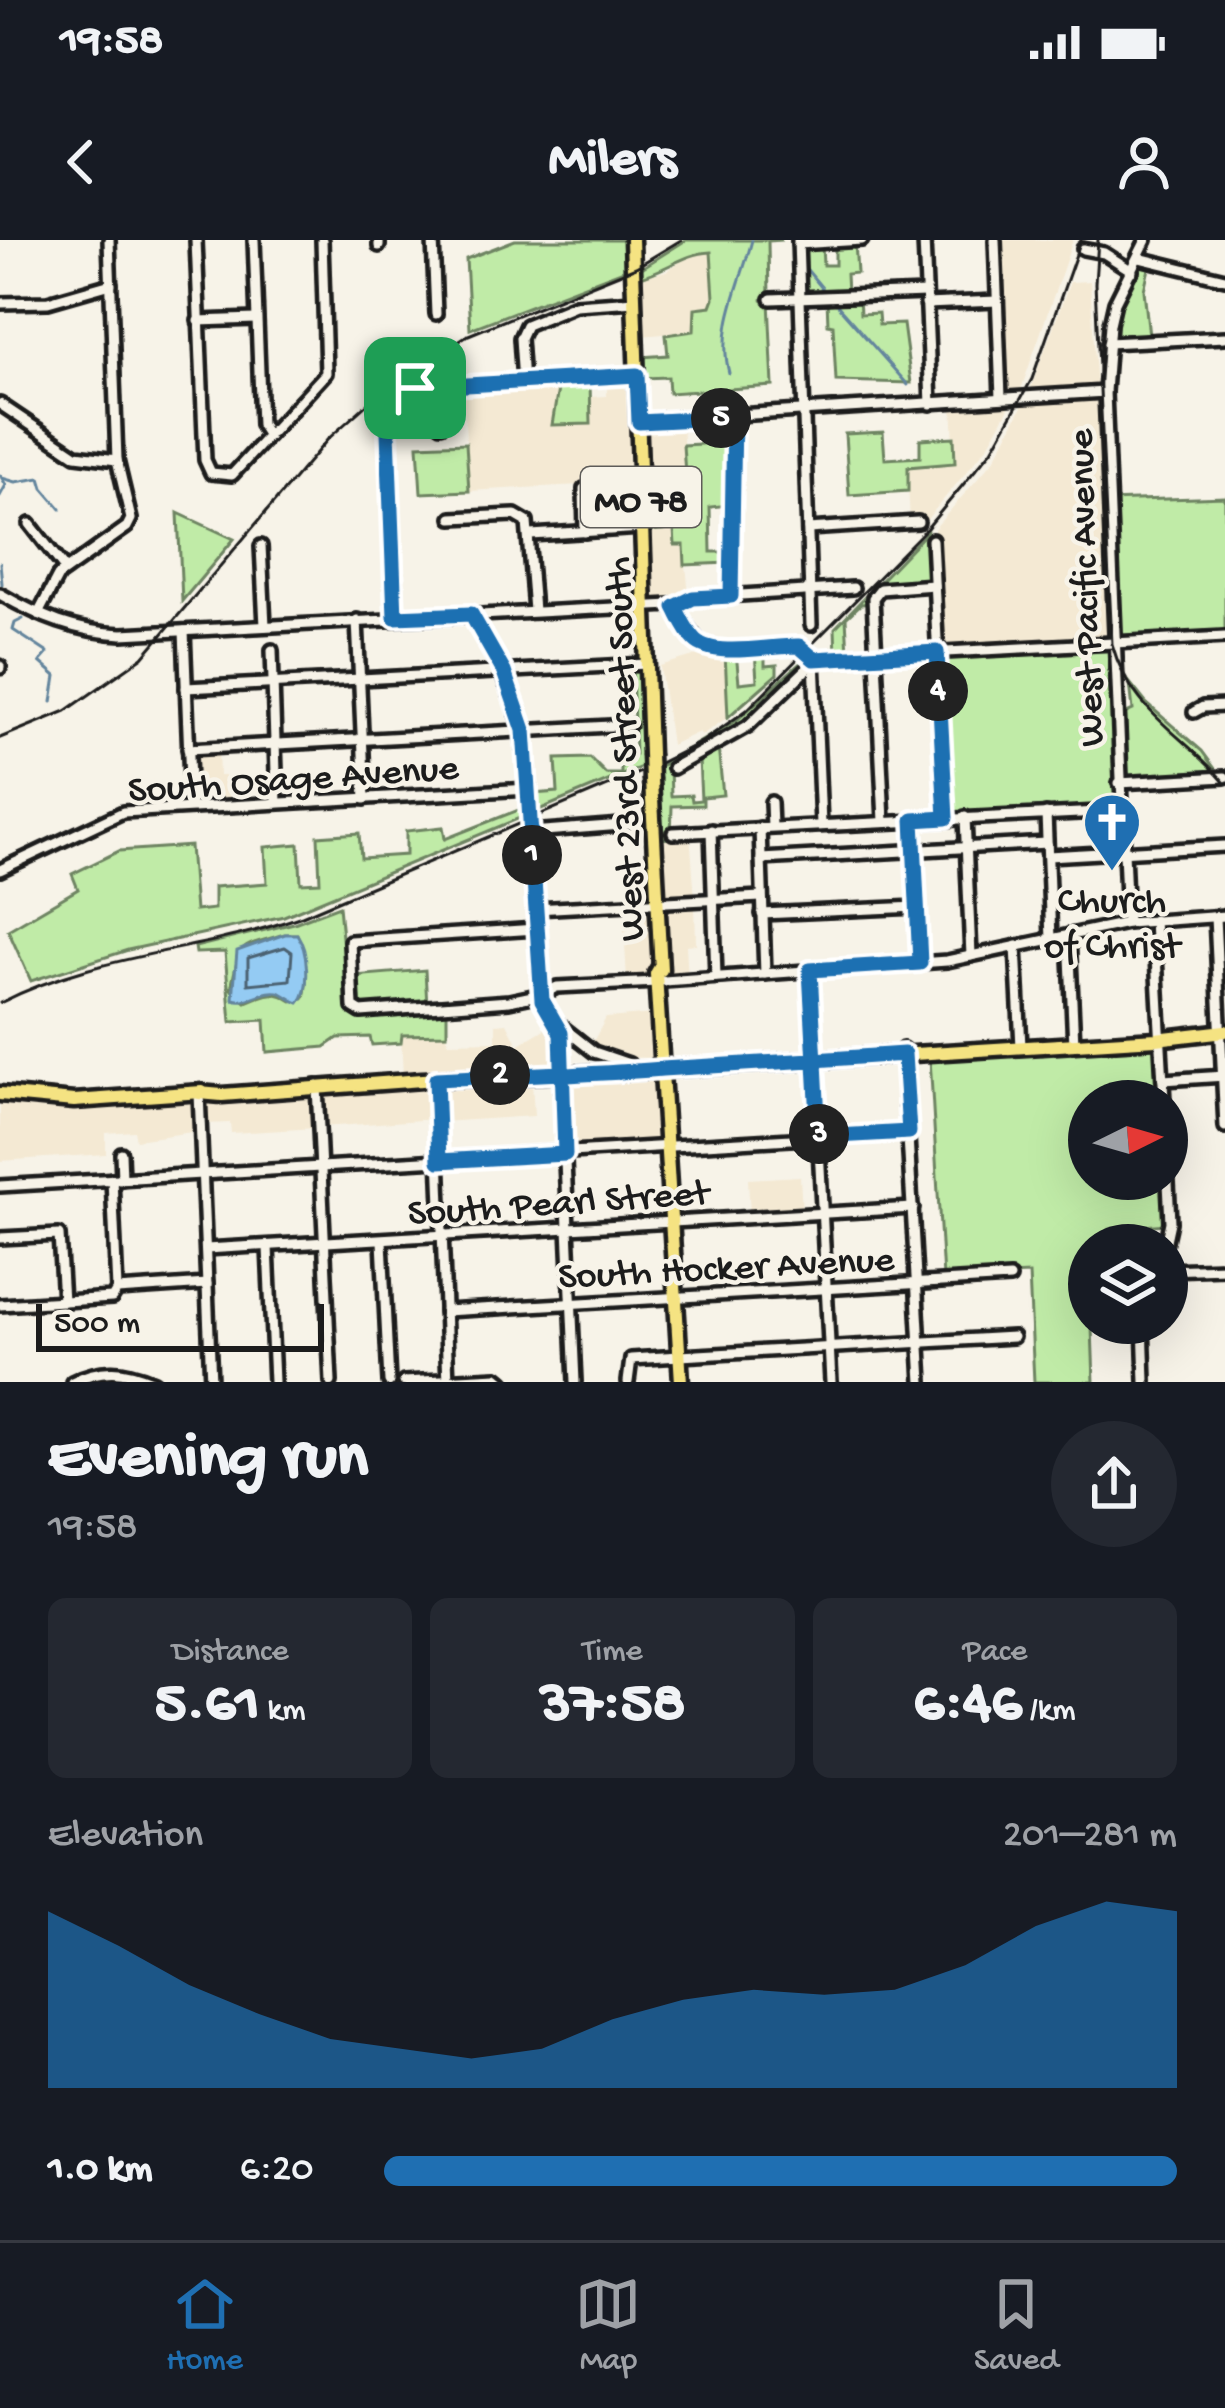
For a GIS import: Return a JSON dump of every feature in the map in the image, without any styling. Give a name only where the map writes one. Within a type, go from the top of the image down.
[{"type":"main road","name":"West 23rd Street South","points":[[632,240],[660,977]]},
{"type":"main road","name":"MO 78","points":[[660,977],[672,1130],[681,1382]]},
{"type":"main road","points":[[0,1094],[74,1101],[232,1093],[1021,1044],[1156,1040],[1223,1031]]},
{"type":"main road","points":[[561,1073],[629,1064],[665,1065]]},
{"type":"street","points":[[38,614],[51,585],[129,523],[131,514],[117,460],[109,240]]},
{"type":"street","points":[[196,240],[207,467],[218,476],[232,475],[327,368],[322,240]]},
{"type":"street","points":[[254,240],[261,424],[268,436]]},
{"type":"street","points":[[433,240],[436,314]]},
{"type":"street","points":[[811,625],[798,242],[858,240]]},
{"type":"street","points":[[924,240],[931,404]]},
{"type":"street","points":[[995,240],[1000,398]]},
{"type":"street","name":"West Pacific Avenue","points":[[1126,923],[1105,392],[1115,302],[1146,240]]},
{"type":"street","points":[[1094,251],[1132,271]]},
{"type":"street","points":[[1139,258],[1225,278]]},
{"type":"street","points":[[0,303],[48,302],[111,284]]},
{"type":"street","points":[[771,299],[997,301]]},
{"type":"street","points":[[523,382],[520,338],[526,325],[577,304],[634,301]]},
{"type":"street","points":[[198,321],[256,319]]},
{"type":"street","points":[[1108,344],[1225,337]]},
{"type":"street","points":[[395,617],[388,402],[404,390],[637,375]]},
{"type":"street","points":[[440,387],[441,425]]},
{"type":"street","points":[[639,422],[1105,392]]},
{"type":"street","points":[[0,404],[76,454],[117,460]]},
{"type":"street","points":[[731,596],[734,417]]},
{"type":"street","points":[[585,532],[584,489],[641,485]]},
{"type":"street","points":[[452,518],[520,516],[527,522],[534,611]]},
{"type":"street","points":[[808,529],[918,522]]},
{"type":"street","points":[[30,524],[66,570]]},
{"type":"street","points":[[531,536],[642,528]]},
{"type":"street","points":[[932,539],[946,818]]},
{"type":"street","points":[[261,546],[265,626]]},
{"type":"street","points":[[884,821],[873,598],[880,589],[934,585]]},
{"type":"street","points":[[0,594],[89,633],[645,604],[675,607],[693,598],[853,588]]},
{"type":"street","points":[[675,607],[702,646],[724,650],[787,646],[811,657],[1225,638]]},
{"type":"street","points":[[471,614],[504,672],[524,730],[542,994],[562,1031],[594,1052],[629,1064]]},
{"type":"street","points":[[357,620],[365,799]]},
{"type":"street","points":[[184,631],[191,807]]},
{"type":"street","points":[[272,650],[277,803]]},
{"type":"street","points":[[674,768],[748,726],[811,657]]},
{"type":"street","points":[[811,657],[820,824]]},
{"type":"street","points":[[186,688],[646,664]]},
{"type":"street","points":[[1194,712],[1225,706]]},
{"type":"street","points":[[188,749],[629,724]]},
{"type":"street","points":[[1119,783],[1225,777]]},
{"type":"street","name":"South Osage Avenue","points":[[0,870],[112,815],[530,789]]},
{"type":"street","points":[[765,974],[761,859],[771,802]]},
{"type":"street","points":[[674,832],[1120,811]]},
{"type":"street","points":[[1046,814],[1052,939]]},
{"type":"street","points":[[965,818],[970,956]]},
{"type":"street","points":[[913,820],[920,963]]},
{"type":"street","points":[[531,827],[635,824]]},
{"type":"street","points":[[711,830],[716,977]]},
{"type":"street","points":[[761,859],[1047,843]]},
{"type":"street","points":[[1048,856],[1225,846]]},
{"type":"street","points":[[535,909],[761,897]]},
{"type":"street","points":[[762,914],[917,907]]},
{"type":"street","points":[[536,929],[349,941],[355,1010],[425,1008],[542,994],[557,986],[660,977],[920,963],[1126,923],[1220,916],[1225,1127]]},
{"type":"street","points":[[1154,920],[1163,1080],[1224,1076]]},
{"type":"street","points":[[1069,935],[1074,1042]]},
{"type":"street","points":[[1016,946],[1021,1044]]},
{"type":"street","points":[[810,970],[831,1382]]},
{"type":"street","points":[[562,1031],[575,1382]]},
{"type":"street","points":[[903,1051],[922,1382]]},
{"type":"street","points":[[436,1079],[448,1381]]},
{"type":"street","points":[[317,1086],[331,1382]]},
{"type":"street","points":[[200,1093],[211,1382]]},
{"type":"street","points":[[0,1186],[909,1132]]},
{"type":"street","points":[[0,1305],[112,1298],[117,1290],[121,1154]]},
{"type":"street","name":"South Pearl Street","points":[[206,1249],[913,1208]]},
{"type":"street","points":[[0,1238],[59,1235],[63,1301]]},
{"type":"street","points":[[382,1241],[389,1382]]},
{"type":"street","points":[[268,1247],[274,1382]]},
{"type":"street","points":[[1188,1269],[1225,1268]]},
{"type":"street","name":"South Hocker Avenue","points":[[446,1310],[1010,1279]]},
{"type":"street","points":[[117,1290],[207,1284]]},
{"type":"street","points":[[628,1382],[631,1359],[1013,1336]]},
{"type":"street","points":[[1144,1344],[1145,1382]]},
{"type":"street","points":[[72,1382],[107,1370],[132,1372],[154,1382]]},
{"type":"street","points":[[404,1382],[497,1377],[503,1382]]},
{"type":"shaded area","points":[[998,240],[1073,240],[1019,395],[1005,396]]},
{"type":"shaded area","points":[[712,252],[714,298],[694,331],[642,336],[640,277],[666,271],[693,253]]},
{"type":"shaded area","points":[[1090,281],[1097,391],[1028,395],[1070,282]]},
{"type":"shaded area","points":[[631,379],[636,482],[469,491],[463,388],[559,383],[591,424],[590,397],[607,396],[607,380]]},
{"type":"shaded area","points":[[1098,394],[1107,641],[942,649],[934,529],[994,460],[1026,399]]},
{"type":"shaded area","points":[[1013,401],[988,446],[923,524],[910,521],[907,467],[955,463],[952,404]]},
{"type":"shaded area","points":[[682,423],[686,488],[647,490],[645,428]]},
{"type":"shaded area","points":[[674,529],[684,544],[689,596],[675,603],[652,597],[649,531]]},
{"type":"shaded area","points":[[707,652],[725,652],[728,717],[702,735],[699,732],[671,745],[660,666]]},
{"type":"shaded area","points":[[218,749],[219,776],[228,776],[230,804],[194,805],[193,751]]},
{"type":"shaded area","points":[[690,834],[695,898],[663,900],[658,839]]},
{"type":"shaded area","points":[[695,904],[696,944],[686,945],[688,978],[666,978],[662,910],[664,905]]},
{"type":"shaded area","points":[[638,906],[651,909],[654,978],[627,981],[624,926],[638,925]]},
{"type":"shaded area","points":[[655,1014],[656,1054],[652,1058],[616,1057],[590,1047],[606,1018]]},
{"type":"shaded area","points":[[507,1023],[518,1045],[551,1025],[557,1039],[556,1068],[403,1077],[401,1035],[447,1034],[448,1042],[496,1041],[496,1024]]},
{"type":"shaded area","points":[[650,1073],[659,1077],[664,1143],[568,1150],[566,1080]]},
{"type":"shaded area","points":[[532,1081],[534,1116],[440,1122],[439,1087]]},
{"type":"shaded area","points":[[431,1087],[435,1119],[322,1127],[322,1093]]},
{"type":"shaded area","points":[[313,1094],[316,1128],[231,1133],[230,1123],[204,1124],[208,1099]]},
{"type":"shaded area","points":[[194,1102],[199,1131],[136,1140],[134,1131],[106,1133],[106,1154],[0,1161],[0,1103],[53,1109]]},
{"type":"shaded area","points":[[800,1176],[802,1212],[750,1215],[748,1179]]},
{"type":"green space","points":[[515,240],[628,240],[629,268],[470,329],[466,259]]},
{"type":"green space","points":[[686,240],[782,240],[768,241],[769,297],[761,300],[769,301],[773,386],[669,393],[668,377],[643,378],[642,357],[668,355],[666,335],[694,331],[695,308],[711,306],[714,298],[711,252],[640,277],[640,269]]},
{"type":"green space","points":[[855,243],[857,273],[846,274],[847,293],[804,296],[802,246],[822,245],[823,265],[835,265],[835,244]]},
{"type":"green space","points":[[1144,262],[1150,264],[1144,290],[1149,336],[1117,338],[1120,308]]},
{"type":"green space","points":[[859,298],[860,314],[878,313],[879,325],[903,324],[911,383],[836,381],[827,300]]},
{"type":"green space","points":[[590,382],[591,424],[552,425],[559,383]]},
{"type":"green space","points":[[730,420],[730,505],[710,507],[711,552],[729,552],[728,563],[685,565],[684,545],[675,545],[674,529],[649,531],[647,490],[686,488],[683,445],[720,443],[720,421]]},
{"type":"green space","points":[[883,432],[885,459],[920,457],[920,439],[954,437],[955,463],[908,467],[908,491],[849,495],[845,434]]},
{"type":"green space","points":[[466,443],[469,491],[421,493],[418,445]]},
{"type":"green space","points":[[1225,497],[1225,637],[1115,644],[1117,717],[1133,710],[1130,683],[1202,751],[1221,777],[1120,783],[1120,811],[946,818],[937,652],[1114,644],[1108,501]]},
{"type":"green space","points":[[178,513],[234,539],[182,601]]},
{"type":"green space","points":[[927,532],[932,584],[879,587],[872,603],[861,604],[846,618],[848,654],[836,655],[835,628]]},
{"type":"green space","points":[[755,651],[765,651],[765,666],[777,665],[777,674],[728,717],[725,652],[736,652],[739,683],[757,681]]},
{"type":"green space","points":[[807,657],[811,660],[749,722],[670,768],[671,796],[691,795],[692,801],[701,800],[699,759],[718,747],[723,795],[703,797],[703,805],[672,806],[671,838],[658,839],[655,769],[738,719]]},
{"type":"green space","points":[[632,668],[642,669],[644,766],[534,812],[533,794],[558,792],[556,759],[590,758],[606,774],[621,774],[621,755],[635,754]]},
{"type":"green space","points":[[526,807],[527,815],[284,916],[128,950],[31,981],[8,930],[78,889],[72,874],[119,851],[190,846],[195,911],[214,909],[214,887],[267,883],[265,847],[299,844],[301,883],[320,882],[318,836],[359,833],[361,858],[406,855],[406,831],[443,827],[445,839]]},
{"type":"green space","points":[[339,906],[349,1011],[447,1010],[447,1034],[402,1035],[401,1043],[372,1045],[370,1037],[338,1038],[325,1047],[267,1052],[265,1020],[231,1022],[225,952],[196,953],[195,947],[294,923]],"holes":[[[297,934],[305,966],[303,999],[269,994],[246,1002],[231,989],[244,949]]]},
{"type":"green space","points":[[425,970],[427,1005],[357,1006],[353,976]]},
{"type":"green space","points":[[1156,1044],[1159,1080],[1068,1080],[1068,1200],[1165,1200],[1166,1224],[1068,1224],[1068,1344],[1093,1344],[1094,1382],[1034,1382],[1029,1274],[943,1278],[930,1058]]},
{"type":"water","points":[[297,934],[306,959],[307,979],[299,1003],[275,992],[233,999],[237,951]]},
{"type":"waterway","points":[[729,373],[728,322],[752,240]]},
{"type":"waterway","points":[[803,265],[827,294]]},
{"type":"waterway","points":[[837,305],[908,385]]},
{"type":"waterway","points":[[0,475],[6,485],[0,496]]},
{"type":"waterway","points":[[2,478],[16,482],[40,478],[61,509]]},
{"type":"waterway","points":[[0,563],[2,584]]},
{"type":"waterway","points":[[23,619],[13,630],[48,653],[40,662],[56,676],[52,702]]},
{"type":"railway","points":[[0,738],[66,711],[143,657],[328,439],[384,389],[466,336],[636,267],[681,240]]},
{"type":"railway","points":[[0,1003],[75,973],[302,916],[650,768],[703,741],[747,710],[927,528],[992,450],[1032,379],[1081,240]]},
{"type":"railway","points":[[1098,240],[1095,283],[1112,644],[1145,705],[1225,783]]},
{"type":"place","name":"Church of Christ","points":[[1112,873]]},
{"type":"route","points":[[415,388],[397,393],[387,405],[395,617],[471,614],[515,700],[528,760],[542,1000],[561,1033],[561,1073],[565,1154],[439,1161],[436,1079],[561,1073],[566,1075],[616,1071],[638,1071],[662,1069],[814,1060],[904,1054],[909,1132],[819,1137],[814,1060],[810,970],[920,963],[913,820],[946,818],[937,652],[814,659],[799,646],[724,650],[702,646],[691,636],[675,607],[693,598],[731,596],[734,417],[639,422],[637,375],[415,388]]}]
